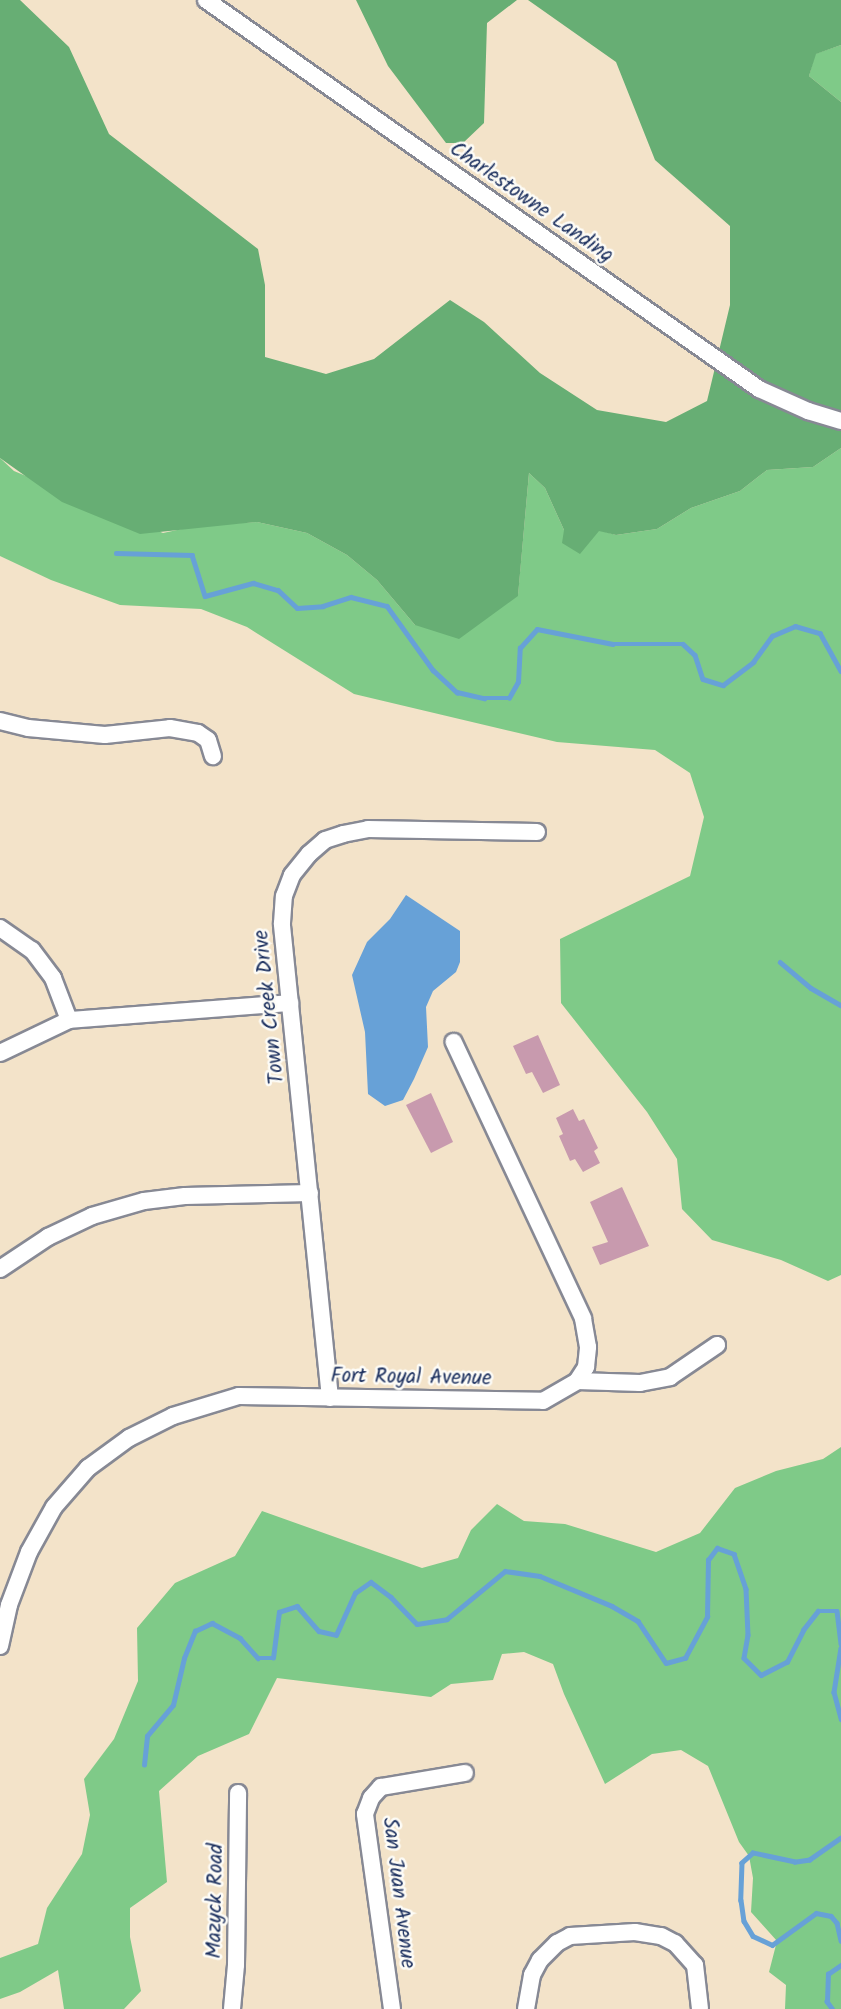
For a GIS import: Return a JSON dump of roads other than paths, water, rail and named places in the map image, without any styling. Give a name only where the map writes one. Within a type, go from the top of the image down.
[{"type":"street","name":"Charlestowne Landing","points":[[206,0],[760,390],[808,411],[841,421]]},
{"type":"street","points":[[0,721],[28,728],[105,735],[170,728],[198,733],[208,740],[213,756]]},
{"type":"street","name":"Town Creek Drive","points":[[330,1398],[282,923],[284,896],[292,874],[309,854],[325,841],[368,829],[537,832]]},
{"type":"street","points":[[0,928],[32,950],[53,978],[69,1020]]},
{"type":"street","points":[[0,1053],[69,1020],[290,1003]]},
{"type":"street","points":[[454,1042],[583,1318],[588,1347],[586,1367],[577,1381]]},
{"type":"street","points":[[0,1269],[48,1237],[92,1216],[144,1200],[185,1196],[310,1194]]},
{"type":"street","points":[[577,1381],[640,1383],[670,1377],[717,1345]]},
{"type":"street","name":"Fort Royal Avenue","points":[[0,1646],[9,1605],[29,1552],[54,1507],[88,1468],[129,1438],[205,1404],[239,1396],[543,1401],[577,1381]]},
{"type":"street","name":"San Juan Avenue","points":[[392,2009],[365,1814],[371,1798],[381,1787],[464,1773]]},
{"type":"street","name":"Mazyck Road","points":[[232,2009],[236,1965],[238,1793]]},
{"type":"street","points":[[526,2009],[532,1975],[540,1960],[557,1943],[570,1936],[635,1932],[661,1936],[675,1943],[695,1965],[700,2009]]},
{"type":"water","points":[[406,895],[460,931],[460,962],[456,972],[433,991],[426,1007],[428,1047],[414,1079],[403,1100],[385,1106],[368,1094],[365,1032],[352,975],[367,942],[390,919]]},
{"type":"waterway","points":[[116,553],[192,555],[205,596],[253,583],[278,590],[297,608],[323,606],[351,597],[387,606],[433,670],[457,692],[484,698],[509,698],[518,682],[520,648],[537,629],[613,644],[683,644],[695,655],[703,679],[723,685],[753,662],[772,636],[795,626],[820,633],[841,671]]},
{"type":"waterway","points":[[780,962],[811,988],[841,1005]]},
{"type":"waterway","points":[[144,1765],[147,1736],[173,1705],[184,1658],[195,1631],[212,1623],[240,1638],[258,1658],[273,1658],[279,1612],[297,1606],[319,1631],[336,1635],[355,1593],[371,1582],[391,1597],[417,1624],[447,1619],[505,1571],[540,1576],[612,1606],[638,1621],[666,1663],[685,1658],[707,1617],[708,1560],[717,1548],[734,1554],[746,1589],[748,1635],[744,1658],[761,1675],[787,1662],[803,1630],[818,1611],[837,1611],[841,1644]]},
{"type":"waterway","points":[[841,1648],[834,1692],[841,1719]]},
{"type":"waterway","points":[[841,1838],[810,1860],[795,1862],[753,1853],[742,1863],[741,1900],[744,1921],[753,1936],[772,1945],[816,1913],[831,1916],[837,1923],[841,1941]]},
{"type":"waterway","points":[[832,2009],[827,2002],[828,1974],[841,1965]]}]
